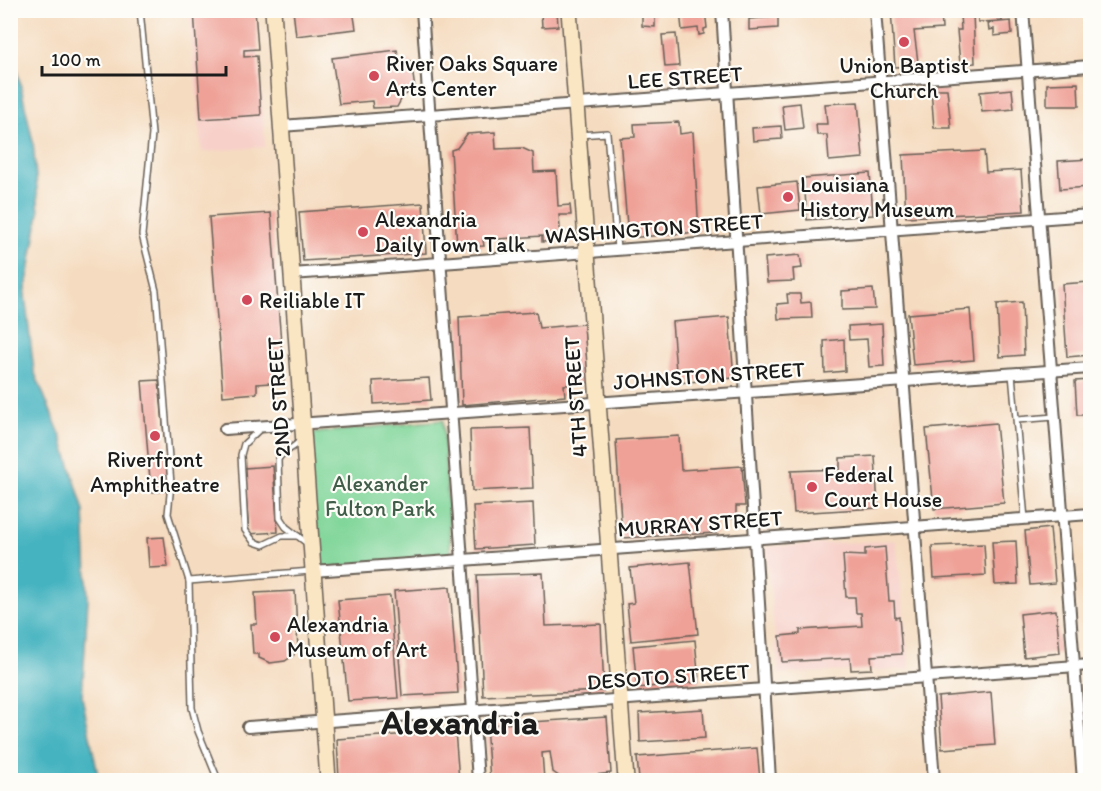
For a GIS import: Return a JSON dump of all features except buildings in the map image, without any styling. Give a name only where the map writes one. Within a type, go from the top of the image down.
[{"type":"main road","name":"2ND STREET","points":[[273,10],[328,780]]},
{"type":"main road","name":"4TH STREET","points":[[568,10],[626,780]]},
{"type":"street","points":[[422,10],[478,780]]},
{"type":"street","points":[[722,10],[770,780]]},
{"type":"street","points":[[875,10],[933,780]]},
{"type":"street","points":[[1023,10],[1083,780]]},
{"type":"street","name":"LEE STREET","points":[[281,126],[576,103],[881,84],[1090,66]]},
{"type":"street","name":"WASHINGTON STREET","points":[[292,274],[1090,215]]},
{"type":"street","name":"JOHNSTON STREET","points":[[225,429],[1090,368]]},
{"type":"street","name":"MURRAY STREET","points":[[313,571],[1090,514]]},
{"type":"street","name":"DESOTO STREET","points":[[248,727],[1090,665]]},
{"type":"lane","points":[[140,10],[152,134],[142,235],[156,291],[171,484],[168,514],[189,581],[192,708],[198,730],[218,780]]},
{"type":"lane","points":[[578,135],[607,132],[617,249]]},
{"type":"lane","points":[[1012,374],[1025,519]]},
{"type":"lane","points":[[1017,420],[1055,417]]},
{"type":"lane","points":[[302,423],[300,439],[296,447],[281,454],[277,465],[280,518],[311,546]]},
{"type":"lane","points":[[266,426],[244,444],[241,455],[245,530],[254,542],[263,545],[282,536],[298,536]]},
{"type":"lane","points":[[189,581],[313,571]]},
{"type":"shaded area","points":[[189,11],[256,11],[265,147],[202,152]]},
{"type":"shaded area","points":[[896,540],[910,669],[779,674],[766,547]]},
{"type":"green space","name":"Alexander Fulton Park","points":[[443,420],[451,558],[315,569],[306,434]]},
{"type":"water","points":[[10,37],[33,142],[39,213],[25,295],[34,371],[62,439],[84,511],[88,599],[82,697],[99,780],[11,780]]},
{"type":"place","name":"Union Baptist Church","points":[[904,42]]},
{"type":"place","name":"River Oaks Square Arts Center","points":[[374,76]]},
{"type":"place","name":"Louisiana History Museum","points":[[788,197]]},
{"type":"place","name":"Alexandria Daily Town Talk","points":[[363,232]]},
{"type":"place","name":"Reiliable IT","points":[[247,300]]},
{"type":"place","name":"Riverfront Amphitheatre","points":[[155,436]]},
{"type":"place","name":"Federal Court House","points":[[812,487]]},
{"type":"place","name":"Alexandria Museum of Art","points":[[275,637]]},
{"type":"district","name":"Alexandria","points":[[460,722]]}]
